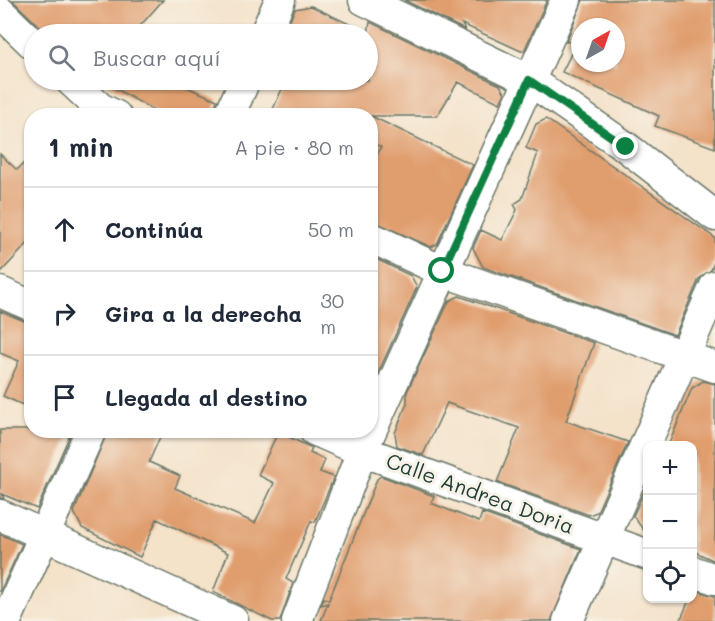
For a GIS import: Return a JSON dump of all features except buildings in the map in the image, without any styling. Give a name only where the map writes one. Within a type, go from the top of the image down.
[{"type":"street","points":[[269,24],[280,0]]},
{"type":"street","points":[[364,0],[529,80],[626,147],[715,216]]},
{"type":"street","points":[[378,415],[566,0]]},
{"type":"street","points":[[0,12],[24,35]]},
{"type":"street","points":[[81,90],[100,108]]},
{"type":"street","points":[[233,108],[241,90]]},
{"type":"street","points":[[378,241],[442,271],[715,368]]},
{"type":"street","points":[[568,621],[715,286]]},
{"type":"street","points":[[0,291],[24,302]]},
{"type":"street","points":[[6,621],[87,438]]},
{"type":"street","name":"Calle Andrea Doria","points":[[332,438],[362,451],[643,553]]},
{"type":"street","points":[[297,621],[368,438]]},
{"type":"street","points":[[0,515],[233,621]]},
{"type":"street","points":[[697,572],[715,579]]},
{"type":"route","points":[[442,271],[529,80],[626,147]]}]
